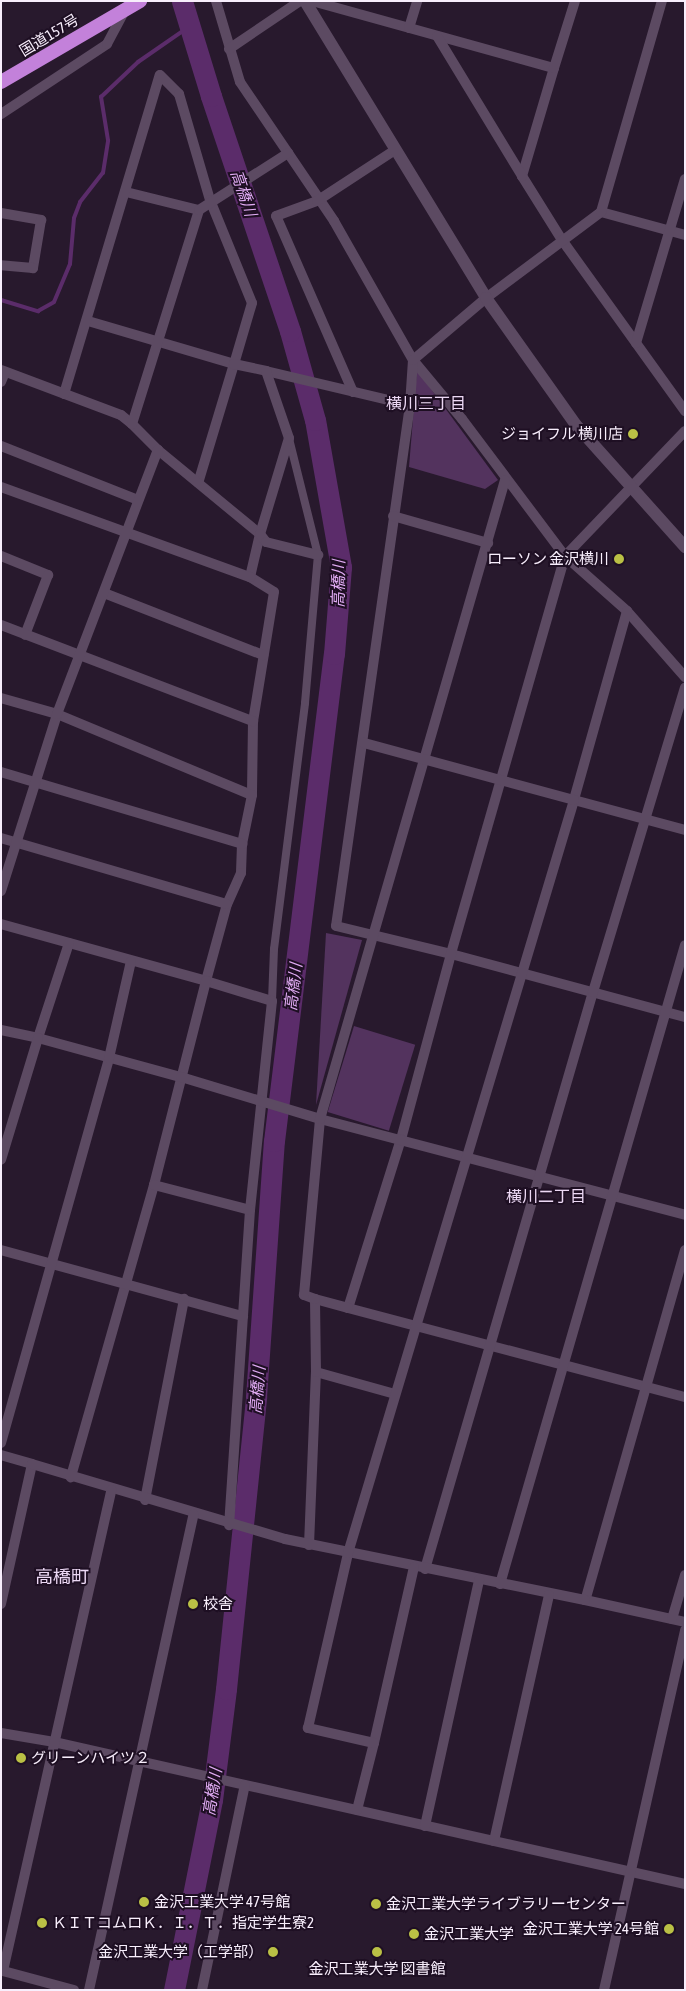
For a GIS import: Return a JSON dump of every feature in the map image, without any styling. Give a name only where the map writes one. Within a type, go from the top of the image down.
[{"type":"highway","name":"国道157号","points":[[1,82],[140,1]]},
{"type":"street","points":[[216,1],[240,82],[318,201],[334,221],[413,360],[462,419],[505,480],[564,556],[627,611],[685,677]]},
{"type":"street","points":[[229,49],[300,1]]},
{"type":"street","points":[[305,1],[486,298],[576,424],[685,547]]},
{"type":"street","points":[[312,1],[554,68]]},
{"type":"street","points":[[409,28],[417,1]]},
{"type":"street","points":[[522,176],[575,1]]},
{"type":"street","points":[[662,1],[601,212],[486,298],[413,360],[410,405],[393,516],[364,743],[336,926],[451,954],[685,1017]]},
{"type":"street","points":[[1,114],[106,44],[125,10]]},
{"type":"street","points":[[437,36],[562,240],[685,411]]},
{"type":"street","points":[[64,394],[88,321],[160,76],[179,94],[210,200],[252,303],[198,483]]},
{"type":"street","points":[[353,392],[276,216],[318,201],[395,150]]},
{"type":"street","points":[[132,424],[198,210],[210,200],[288,153]]},
{"type":"street","points":[[636,343],[685,179]]},
{"type":"street","points":[[126,192],[198,210]]},
{"type":"street","points":[[601,212],[685,235]]},
{"type":"street","points":[[1,213],[41,220],[32,268],[1,264]]},
{"type":"street","points":[[88,321],[234,364],[410,405]]},
{"type":"street","points":[[229,1525],[259,1102],[272,1001],[274,949],[305,703],[318,555],[289,438],[269,372]]},
{"type":"street","points":[[3,375],[64,394],[121,415],[158,450],[260,534],[266,542],[318,555]]},
{"type":"street","points":[[348,1308],[402,1139],[451,954],[564,556],[685,431]]},
{"type":"street","points":[[250,577],[260,534],[289,438]]},
{"type":"street","points":[[1,446],[138,500]]},
{"type":"street","points":[[1,891],[19,843],[57,714],[158,450]]},
{"type":"street","points":[[505,480],[320,1119],[304,1295],[415,1327],[685,1397]]},
{"type":"street","points":[[1,487],[250,577],[274,592],[253,721],[252,795],[242,844],[241,873],[227,904],[154,1185],[124,1282],[71,1477]]},
{"type":"street","points":[[393,516],[488,544]]},
{"type":"street","points":[[1,556],[48,575],[25,635]]},
{"type":"street","points":[[104,593],[263,655]]},
{"type":"street","points":[[374,1743],[308,1728],[348,1553],[574,800],[627,611]]},
{"type":"street","points":[[1,625],[253,721]]},
{"type":"street","points":[[425,1570],[593,992],[685,688]]},
{"type":"street","points":[[1,698],[57,714],[252,795]]},
{"type":"street","points":[[364,743],[685,830]]},
{"type":"street","points":[[1,772],[37,781],[242,844]]},
{"type":"street","points":[[1,838],[227,904]]},
{"type":"street","points":[[1,924],[272,1001]]},
{"type":"street","points":[[1,1160],[69,943]]},
{"type":"street","points":[[500,1584],[685,944]]},
{"type":"street","points":[[1,1443],[109,1058],[131,961]]},
{"type":"street","points":[[1,1030],[38,1038],[182,1077],[320,1119],[466,1156],[685,1216]]},
{"type":"street","points":[[154,1185],[250,1210]]},
{"type":"street","points":[[1,1250],[243,1316]]},
{"type":"street","points":[[584,1600],[685,1250]]},
{"type":"street","points":[[145,1500],[184,1299]]},
{"type":"street","points":[[309,1545],[316,1372],[315,1299]]},
{"type":"street","points":[[316,1372],[396,1394]]},
{"type":"street","points":[[1,1455],[229,1525],[309,1545],[685,1622]]},
{"type":"street","points":[[1,1604],[32,1464]]},
{"type":"street","points":[[74,1990],[2,1971],[111,1490]]},
{"type":"street","points":[[89,1990],[194,1514]]},
{"type":"street","points":[[357,1810],[414,1567]]},
{"type":"street","points":[[672,1619],[685,1574]]},
{"type":"street","points":[[425,1826],[479,1580]]},
{"type":"street","points":[[494,1841],[549,1595]]},
{"type":"street","points":[[604,1990],[685,1630]]},
{"type":"street","points":[[1,1733],[54,1742],[245,1784],[685,1884]]},
{"type":"street","points":[[202,1990],[245,1784]]},
{"type":"shaded area","points":[[417,370],[498,480],[485,489],[409,467]]},
{"type":"shaded area","points":[[326,933],[362,940],[316,1105]]},
{"type":"shaded area","points":[[354,1026],[415,1045],[389,1131],[328,1112]]},
{"type":"waterway","name":"高橋川","points":[[174,1990],[212,1800],[226,1689],[256,1397],[274,1141],[334,654],[341,567],[315,420],[290,331],[211,96],[182,1]]},
{"type":"waterway","points":[[1,300],[38,311],[54,302],[70,264],[74,218],[80,202],[103,173],[108,140],[101,97],[138,62],[190,26]]},
{"type":"place","name":"ジョイフル 横川店","points":[[633,434]]},
{"type":"place","name":"ローソン 金沢横川","points":[[619,559]]},
{"type":"place","name":"校舎","points":[[193,1604]]},
{"type":"place","name":"グリーンハイツ２","points":[[21,1758]]},
{"type":"place","name":"金沢工業大学 47号館","points":[[144,1902]]},
{"type":"place","name":"金沢工業大学ライブラリーセンター","points":[[376,1904]]},
{"type":"place","name":"ＫＩＴコムロＫ．Ｉ．Ｔ．指定学生寮2","points":[[42,1923]]},
{"type":"place","name":"金沢工業大学 24号館","points":[[669,1929]]},
{"type":"place","name":"金沢工業大学","points":[[414,1934]]},
{"type":"place","name":"金沢工業大学（工学部）","points":[[273,1952]]},
{"type":"place","name":"金沢工業大学 図書館","points":[[377,1952]]},
{"type":"district","name":"横川三丁目","points":[[426,403]]},
{"type":"district","name":"横川二丁目","points":[[546,1196]]},
{"type":"district","name":"高橋町","points":[[62,1577]]}]
